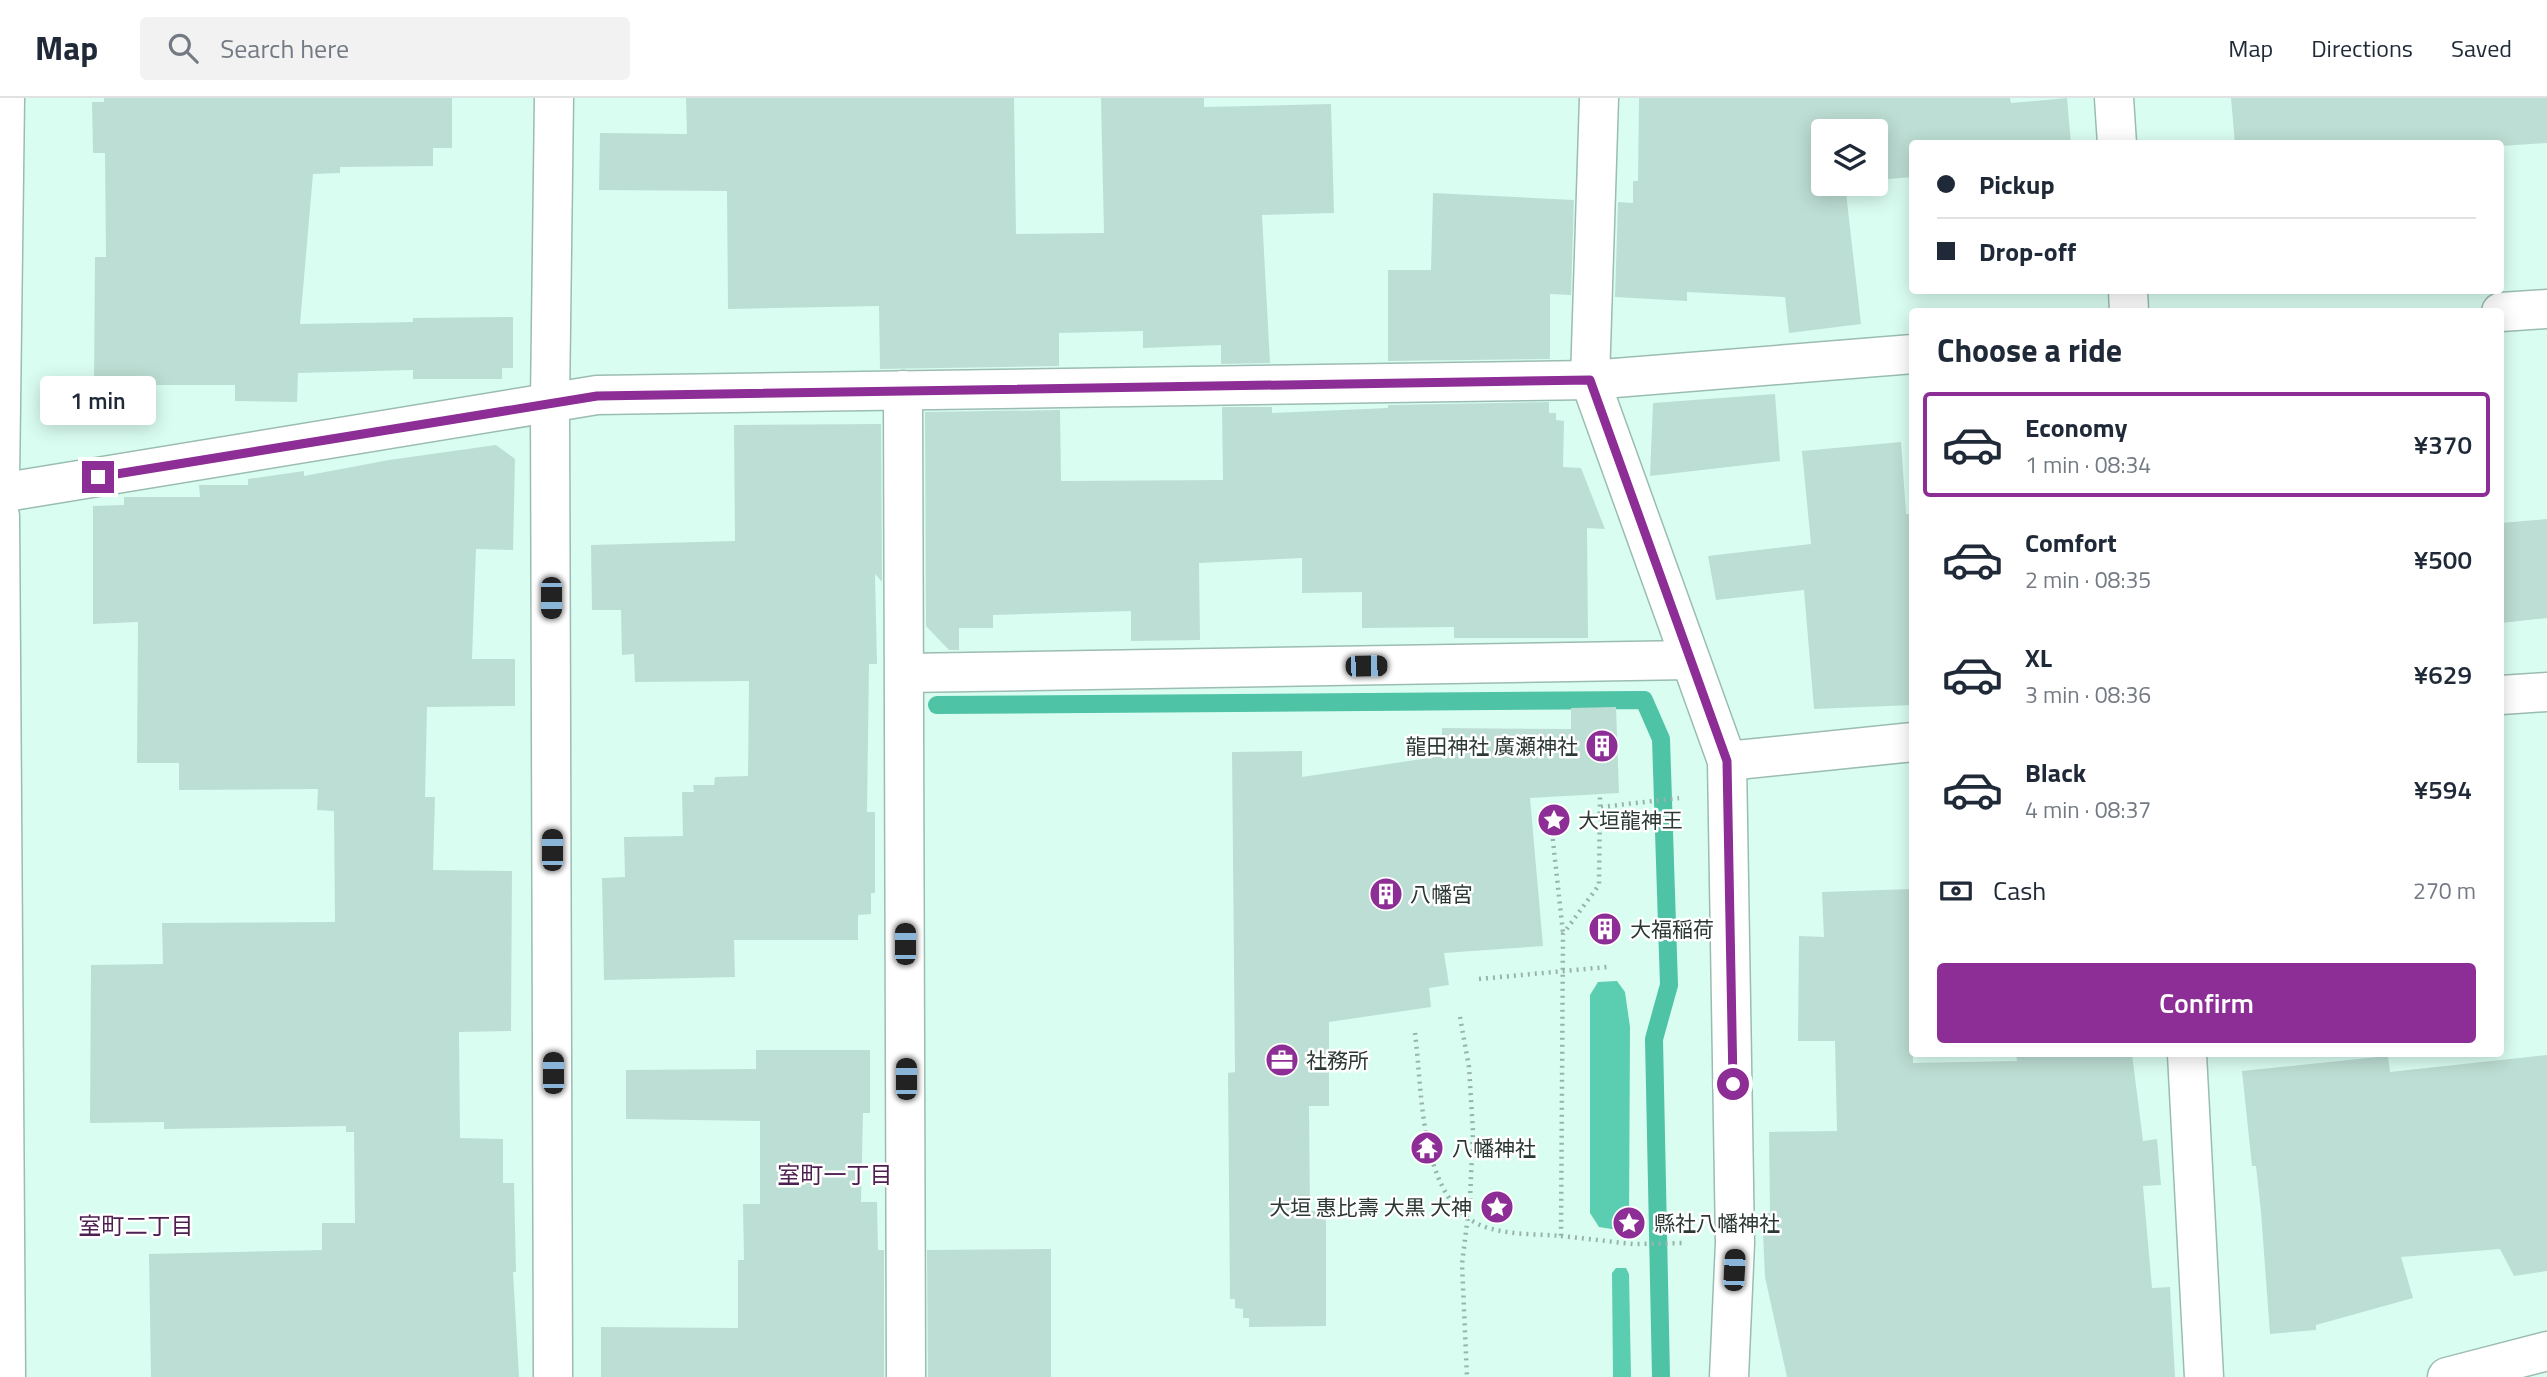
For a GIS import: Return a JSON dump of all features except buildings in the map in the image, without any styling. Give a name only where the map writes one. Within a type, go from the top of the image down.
[{"type":"street","points":[[0,481],[5,98]]},
{"type":"street","points":[[553,1377],[550,402],[554,98]]},
{"type":"street","points":[[1599,98],[1590,380],[1727,761],[1735,1243],[1729,1377]]},
{"type":"street","points":[[2114,98],[2117,140]]},
{"type":"street","points":[[2504,312],[2547,309]]},
{"type":"street","points":[[0,493],[597,396],[1590,380],[1909,354]]},
{"type":"street","points":[[903,390],[906,1377]]},
{"type":"street","points":[[0,516],[6,1377]]},
{"type":"street","points":[[905,673],[1690,660]]},
{"type":"street","points":[[2504,695],[2547,692]]},
{"type":"street","points":[[1727,761],[1909,742]]},
{"type":"street","points":[[2187,1057],[2204,1377]]},
{"type":"street","points":[[2447,1377],[2547,1351]]},
{"type":"path","points":[[1563,934],[1599,885],[1600,796]]},
{"type":"path","points":[[1601,807],[1689,797]]},
{"type":"path","points":[[1552,832],[1563,934],[1561,1236]]},
{"type":"path","points":[[1479,979],[1607,967]]},
{"type":"path","points":[[1460,1017],[1469,1067],[1473,1132],[1462,1264],[1467,1377]]},
{"type":"path","points":[[1415,1033],[1431,1161],[1443,1194],[1467,1216],[1490,1229],[1633,1244],[1689,1242]]},
{"type":"green space","points":[[1617,981],[1625,992],[1630,1027],[1629,1222],[1618,1230],[1599,1227],[1590,1213],[1590,995],[1598,982]]},
{"type":"green space","points":[[1616,1268],[1626,1268],[1629,1274],[1631,1377],[1613,1377],[1612,1273]]},
{"type":"waterway","points":[[937,705],[1644,700],[1661,739],[1669,985],[1654,1039],[1661,1377]]},
{"type":"place","name":"龍田神社 廣瀬神社","points":[[1602,746]]},
{"type":"place","name":"大垣龍神王","points":[[1554,820]]},
{"type":"place","name":"八幡宮","points":[[1386,894]]},
{"type":"place","name":"大福稲荷","points":[[1605,929]]},
{"type":"place","name":"社務所","points":[[1282,1060]]},
{"type":"place","name":"八幡神社","points":[[1427,1148]]},
{"type":"place","name":"大垣 惠比壽 大黒 大神","points":[[1497,1207]]},
{"type":"place","name":"縣社八幡神社","points":[[1629,1223]]},
{"type":"district","name":"室町一丁目","points":[[835,1174]]},
{"type":"district","name":"室町二丁目","points":[[136,1225]]},
{"type":"route","points":[[98,477],[502,409],[597,396],[1590,380],[1727,761],[1733,1084]]}]
